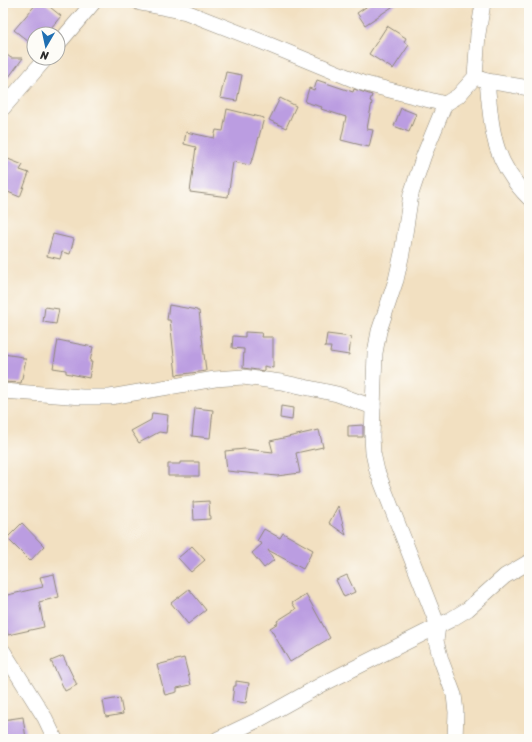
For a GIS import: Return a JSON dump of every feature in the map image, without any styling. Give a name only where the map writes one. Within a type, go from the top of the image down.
[{"type":"street","points":[[66,35],[93,3]]},
{"type":"street","points":[[140,3],[186,12],[265,42],[362,83],[445,104]]},
{"type":"street","points":[[483,3],[478,34],[481,79],[491,118],[496,146],[506,169],[518,187],[529,198]]},
{"type":"street","points":[[3,108],[39,66]]},
{"type":"street","points":[[455,739],[456,712],[454,695],[441,660],[436,641],[438,626],[377,471],[373,453],[375,353],[379,331],[396,280],[412,194],[424,155],[445,104],[481,79],[529,88]]},
{"type":"street","points":[[3,391],[82,398],[110,397],[215,379],[243,377],[281,382],[337,394],[373,407]]},
{"type":"street","points":[[218,739],[260,719],[321,685],[438,626],[468,609],[505,576],[529,562]]},
{"type":"street","points":[[3,651],[45,718],[55,739]]},
{"type":"building","points":[[37,3],[45,3],[61,16],[53,26],[26,26],[26,40],[14,30]]},
{"type":"building","points":[[372,3],[398,3],[365,25],[357,13]]},
{"type":"building","points":[[387,26],[406,38],[404,42],[409,45],[393,69],[369,54]]},
{"type":"building","points":[[3,52],[11,58],[23,58],[3,85]]},
{"type":"building","points":[[226,72],[242,75],[237,101],[220,98]]},
{"type":"building","points":[[317,80],[353,92],[354,89],[372,95],[367,129],[373,130],[369,147],[341,140],[346,117],[305,102],[309,88],[314,90]]},
{"type":"building","points":[[280,98],[296,106],[286,128],[269,120]]},
{"type":"building","points":[[401,108],[416,114],[409,132],[394,126]]},
{"type":"building","points":[[227,109],[264,118],[253,159],[250,165],[233,162],[228,197],[190,192],[196,147],[184,144],[186,132],[214,138],[216,130],[223,131]]},
{"type":"building","points":[[3,157],[23,165],[20,170],[29,173],[20,197],[3,190]]},
{"type":"building","points":[[53,234],[74,239],[70,254],[62,252],[60,259],[47,256]]},
{"type":"building","points":[[169,305],[199,311],[206,371],[176,375],[170,320],[167,320]]},
{"type":"building","points":[[45,307],[59,309],[56,324],[43,322]]},
{"type":"building","points":[[245,332],[262,333],[261,337],[273,337],[273,368],[264,366],[264,371],[243,368],[244,349],[232,348],[233,336],[245,337]]},
{"type":"building","points":[[327,334],[351,337],[349,355],[330,352],[331,347],[325,347]]},
{"type":"building","points":[[58,340],[93,347],[89,378],[66,373],[66,370],[53,368]]},
{"type":"building","points":[[3,354],[23,357],[23,359],[26,359],[21,383],[3,382]]},
{"type":"building","points":[[281,406],[293,408],[292,420],[280,418]]},
{"type":"building","points":[[195,408],[213,410],[210,438],[192,436]]},
{"type":"building","points":[[152,413],[168,415],[166,433],[159,432],[139,443],[131,431],[151,420]]},
{"type":"building","points":[[363,425],[363,437],[348,437],[348,426]]},
{"type":"building","points":[[319,430],[323,447],[296,453],[300,473],[277,476],[227,471],[225,451],[245,449],[273,452],[270,441]]},
{"type":"building","points":[[180,462],[199,462],[199,476],[168,476],[168,464],[180,464]]},
{"type":"building","points":[[209,501],[210,519],[194,520],[193,502]]},
{"type":"building","points":[[338,506],[346,535],[329,523]]},
{"type":"building","points":[[22,523],[44,546],[30,561],[7,538]]},
{"type":"building","points":[[264,529],[280,538],[283,533],[313,550],[303,569],[268,550],[274,560],[264,568],[252,553],[262,544],[257,541]]},
{"type":"building","points":[[192,546],[205,560],[191,572],[178,558]]},
{"type":"building","points":[[54,574],[59,597],[39,602],[44,627],[8,635],[3,613],[3,596],[43,587],[40,577]]},
{"type":"building","points":[[347,575],[355,592],[344,597],[336,580]]},
{"type":"building","points":[[189,589],[206,610],[188,624],[171,603]]},
{"type":"building","points":[[306,594],[330,638],[290,662],[270,628],[278,623],[277,621],[296,609],[292,603]]},
{"type":"building","points":[[63,656],[77,685],[65,691],[51,661]]},
{"type":"building","points":[[184,658],[191,685],[177,688],[177,692],[165,695],[157,665]]},
{"type":"building","points":[[236,681],[249,683],[246,703],[232,701]]},
{"type":"building","points":[[120,698],[123,714],[106,717],[103,701]]},
{"type":"building","points":[[23,717],[26,739],[3,739],[3,720]]}]
